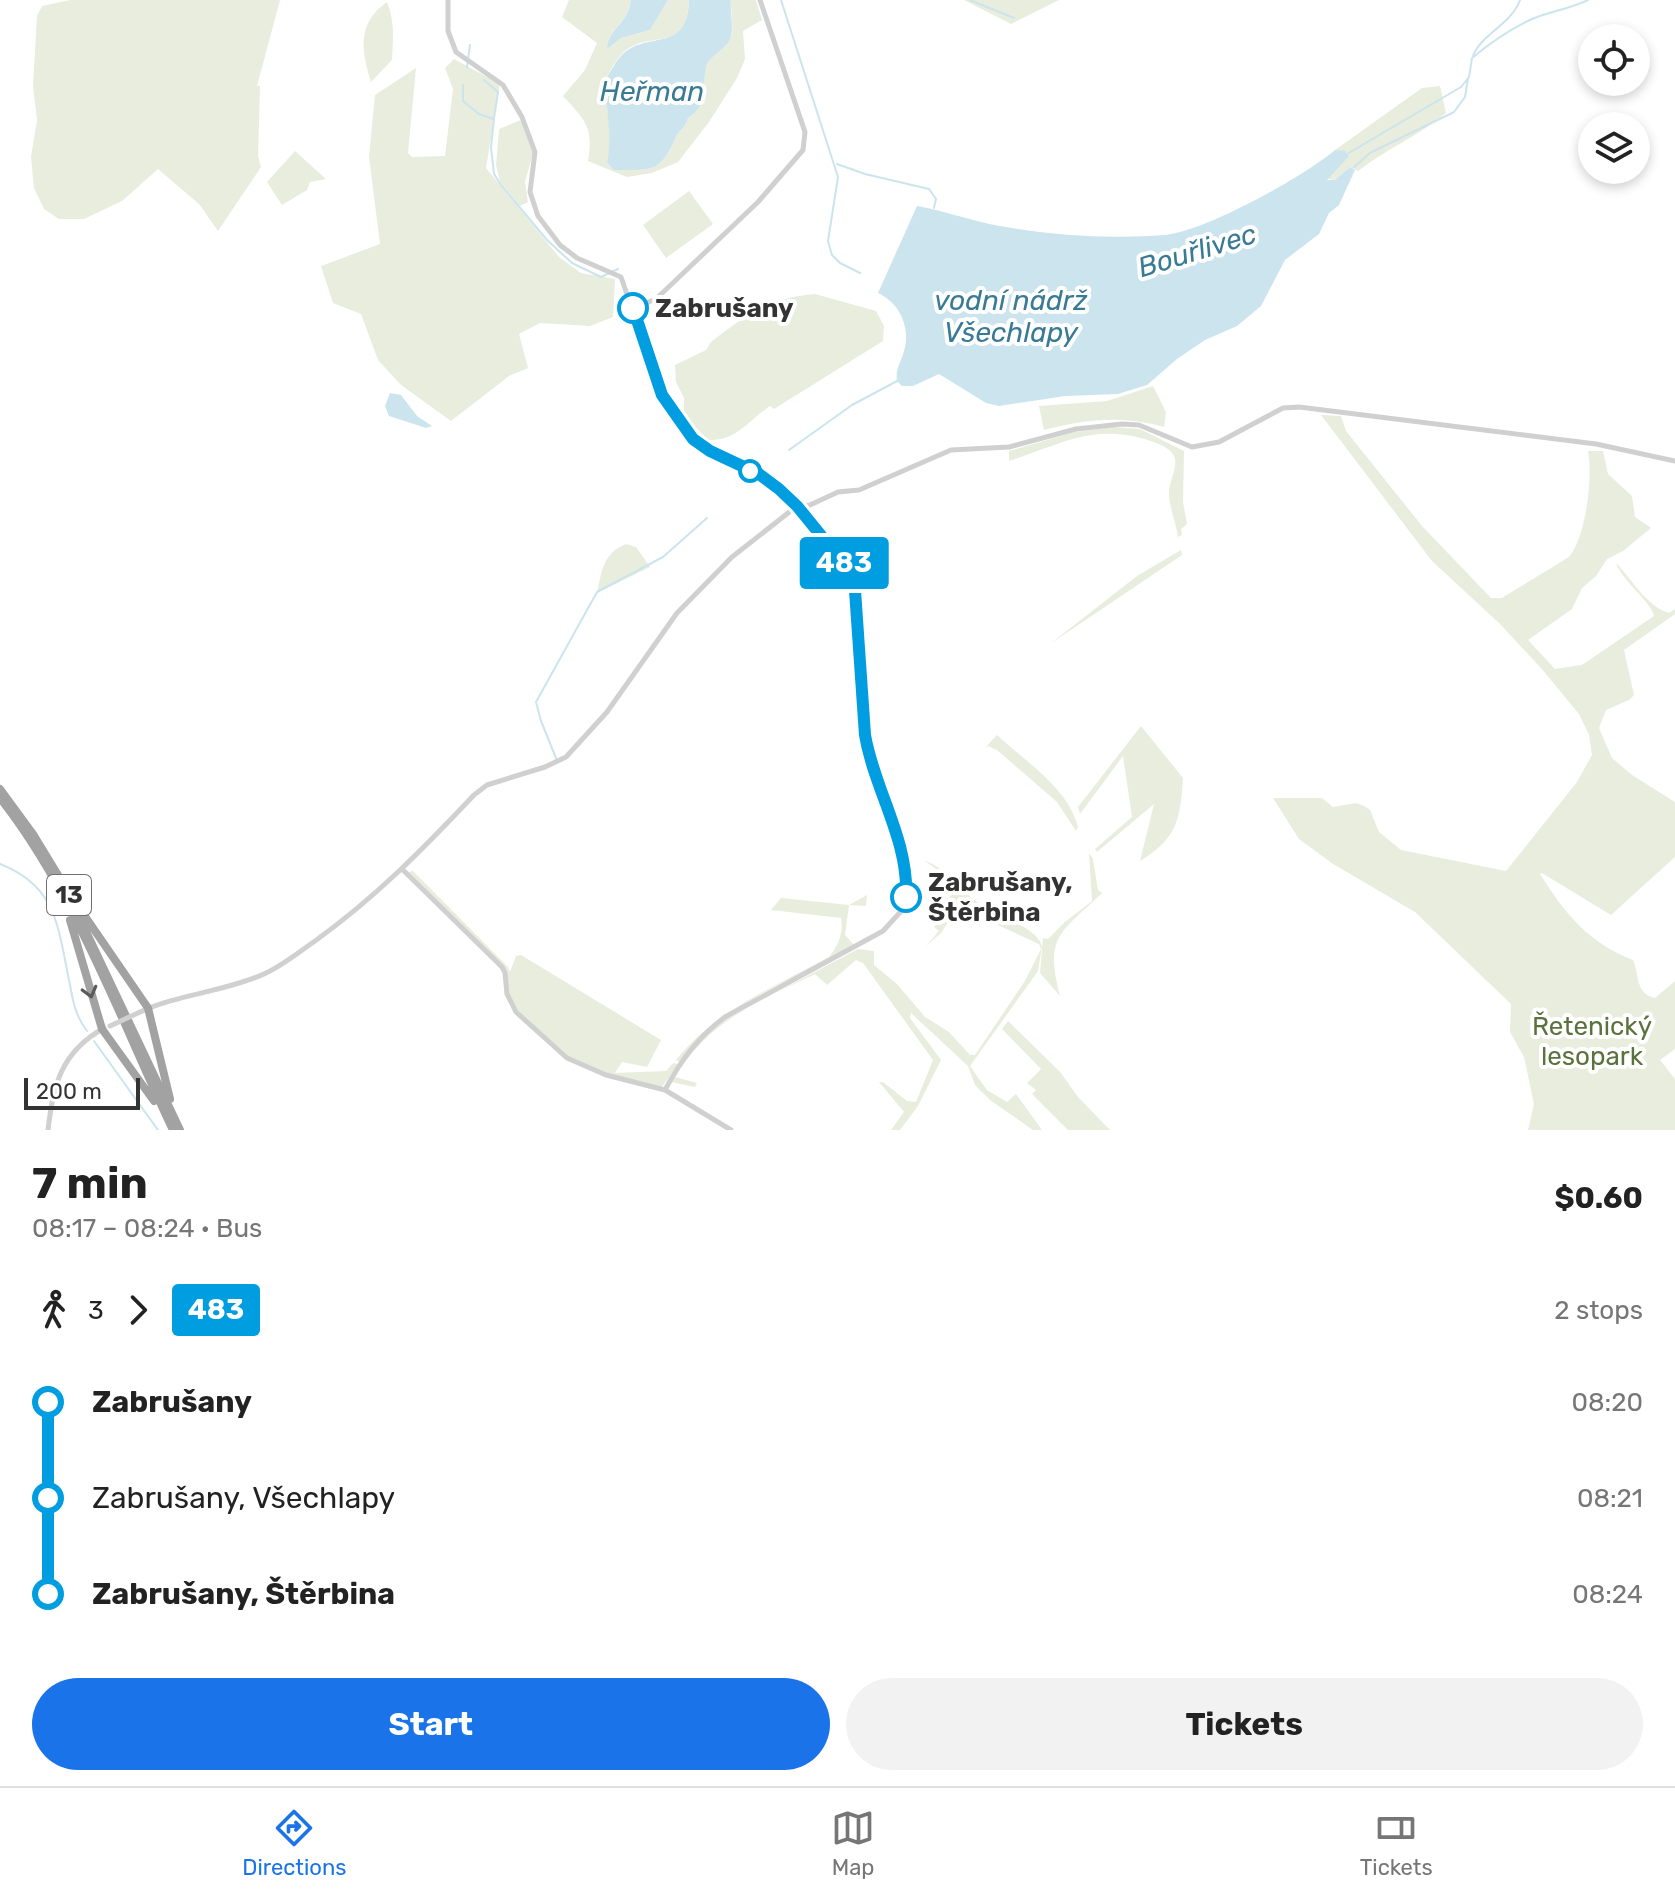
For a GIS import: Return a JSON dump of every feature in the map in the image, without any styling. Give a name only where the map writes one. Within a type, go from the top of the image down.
[{"type":"highway","name":"13","points":[[0,789],[44,851],[172,1124],[180,1130]]},
{"type":"highway","name":"13","points":[[0,798],[66,896]]},
{"type":"highway","points":[[66,896],[144,1010],[172,1124]]},
{"type":"highway","points":[[66,896],[106,1028],[172,1124]]},
{"type":"street","points":[[448,0],[448,31],[456,52],[503,85],[522,117],[535,152],[530,192],[538,216],[560,245],[577,258],[621,277],[662,395],[693,439],[710,451],[765,478],[797,506],[854,576],[865,735],[869,760],[902,856],[905,903],[901,914],[883,931],[725,1017],[691,1048],[665,1090]]},
{"type":"street","points":[[633,308],[656,299],[758,202],[803,150],[805,132],[760,0]]},
{"type":"street","points":[[48,1130],[58,1074],[75,1048],[106,1028],[144,1010],[265,974],[342,921],[403,870],[487,785],[545,767],[566,757],[607,712],[677,613],[732,557],[797,506],[810,505],[838,492],[859,490],[951,450],[1009,447],[1076,429],[1122,424],[1139,425],[1192,447],[1219,442],[1283,408],[1299,407],[1596,444],[1675,461]]},
{"type":"street","points":[[403,870],[502,967],[507,994],[516,1012],[567,1058],[606,1075],[665,1090],[731,1130]]},
{"type":"green space","points":[[70,0],[280,0],[257,86],[260,86],[258,156],[261,167],[218,231],[199,204],[158,169],[122,201],[84,219],[59,219],[44,209],[34,188],[31,157],[37,120],[33,86],[37,16],[42,6]]},
{"type":"green space","points":[[569,0],[631,0],[626,15],[612,33],[608,48],[621,38],[650,30],[668,0],[689,0],[686,19],[680,30],[672,36],[639,43],[628,49],[617,60],[604,85],[609,128],[607,163],[614,170],[644,170],[664,159],[688,118],[699,107],[704,94],[707,64],[724,47],[732,30],[731,0],[756,0],[762,20],[743,31],[745,59],[737,78],[678,162],[652,173],[627,177],[588,161],[589,132],[563,96],[585,70],[597,43],[562,17]]},
{"type":"green space","points":[[964,0],[1059,0],[1011,24]]},
{"type":"green space","points":[[387,2],[392,24],[392,60],[371,82],[364,49],[366,28],[377,10]]},
{"type":"green space","points":[[454,59],[500,84],[486,168],[559,257],[581,273],[615,279],[613,317],[590,326],[540,323],[519,334],[528,368],[509,376],[451,421],[401,385],[378,360],[361,314],[333,303],[321,266],[380,244],[369,157],[375,95],[416,68],[408,153],[412,157],[445,156],[453,89],[445,68]]},
{"type":"green space","points":[[1440,86],[1446,113],[1358,171],[1350,167],[1335,180],[1326,179],[1349,153],[1335,150],[1422,88]]},
{"type":"green space","points":[[521,120],[533,153],[525,182],[528,202],[520,206],[500,182],[496,165],[499,129]]},
{"type":"green space","points":[[295,151],[326,179],[310,182],[307,190],[282,205],[267,182]]},
{"type":"green space","points":[[689,191],[713,224],[666,258],[643,225]]},
{"type":"green space","points":[[815,294],[876,311],[884,326],[883,341],[774,409],[770,406],[727,438],[708,440],[684,415],[684,398],[676,382],[675,365],[706,350],[711,342],[759,309],[785,299]]},
{"type":"green space","points":[[1153,386],[1166,412],[1164,427],[1104,420],[1044,430],[1039,406],[1107,401]]},
{"type":"green space","name":"Řetenický lesopark","points":[[1321,415],[1341,416],[1346,431],[1422,526],[1491,598],[1502,598],[1569,557],[1575,548],[1587,506],[1590,476],[1588,451],[1603,451],[1608,474],[1632,496],[1635,517],[1651,528],[1623,551],[1607,559],[1596,576],[1582,588],[1572,609],[1528,640],[1555,669],[1582,665],[1654,616],[1616,563],[1653,604],[1669,613],[1675,609],[1675,614],[1624,650],[1634,695],[1606,710],[1599,728],[1612,758],[1632,775],[1675,802],[1675,857],[1611,915],[1540,874],[1579,926],[1603,945],[1633,960],[1641,988],[1649,996],[1655,998],[1675,981],[1675,1049],[1660,1060],[1675,1079],[1675,1130],[1528,1130],[1534,1104],[1524,1057],[1510,1032],[1511,1004],[1415,912],[1333,864],[1299,839],[1273,798],[1322,798],[1333,807],[1356,803],[1370,810],[1379,832],[1401,850],[1506,871],[1577,782],[1592,755],[1589,735],[1579,714],[1500,624],[1432,561]]},
{"type":"green space","points":[[1114,427],[1140,429],[1184,451],[1183,502],[1187,524],[1181,529],[1182,535],[1178,537],[1169,495],[1175,468],[1174,455],[1158,444],[1131,436],[1095,434],[1009,461],[1009,451],[1075,432]]},
{"type":"green space","points":[[626,544],[636,547],[650,567],[597,593],[608,558]]},
{"type":"green space","points":[[1181,550],[1182,555],[1050,644],[1137,576]]},
{"type":"green space","points":[[1141,726],[1183,778],[1175,826],[1153,853],[1140,861],[1154,804],[1097,852],[1095,849],[1132,817],[1123,756],[1080,814],[1078,807]]},
{"type":"green space","points":[[997,735],[1056,788],[1073,813],[1078,827],[1076,831],[1057,802],[997,750],[988,746],[985,748]]},
{"type":"green space","points":[[1089,853],[1093,859],[1098,890],[1102,893],[1066,927],[1055,947],[1060,996],[1040,973],[1043,938],[1048,939],[1092,901]]},
{"type":"green space","points":[[924,860],[949,876],[985,908],[1032,933],[1042,946],[1038,971],[970,1066],[987,1090],[1007,1102],[1016,1094],[1042,1130],[1033,1130],[990,1100],[975,1085],[968,1066],[911,1013],[910,1018],[941,1060],[918,1106],[900,1130],[891,1130],[904,1112],[879,1082],[907,1101],[916,1102],[933,1060],[863,963],[856,960],[827,985],[815,974],[773,994],[858,949],[874,951],[874,965],[897,984],[925,1017],[949,1032],[970,1055],[975,1055],[1025,981],[1041,949],[1039,944],[987,920],[962,901],[941,933],[926,946],[939,931],[934,927],[937,923],[930,917],[934,905],[948,900],[952,893],[948,878]]},
{"type":"green space","points":[[413,871],[510,972],[516,956],[521,955],[661,1040],[647,1067],[622,1062],[615,1073],[666,1071],[673,1063],[678,1064],[662,1087],[619,1078],[572,1060],[520,1014],[509,996],[506,972],[408,872]]},
{"type":"green space","points":[[867,895],[866,906],[849,905]]},
{"type":"green space","points":[[781,898],[849,905],[845,935],[855,946],[737,1009],[696,1042],[679,1062],[676,1060],[727,1013],[829,957],[838,944],[841,918],[771,910]]},
{"type":"green space","points":[[750,1007],[719,1027],[688,1057],[675,1077],[697,1083],[695,1087],[671,1082],[696,1045],[723,1021]]},
{"type":"green space","points":[[1008,1021],[1060,1072],[1078,1097],[1110,1130],[1068,1130],[1032,1094],[1036,1090],[1027,1083],[1041,1069],[1002,1029]]},
{"type":"water","name":"Heřman","points":[[631,0],[668,0],[650,30],[621,38],[607,49],[612,34],[629,9]]},
{"type":"water","name":"Heřman","points":[[689,0],[731,0],[732,30],[729,40],[707,64],[704,94],[699,107],[688,118],[664,159],[644,170],[614,170],[607,163],[609,128],[603,90],[606,80],[624,53],[636,46],[671,37],[680,30],[686,19]]},
{"type":"water","name":"vodní nádrž Všechlapy","points":[[1335,150],[1345,151],[1349,156],[1327,180],[1335,180],[1350,167],[1355,170],[1339,205],[1329,213],[1319,234],[1285,260],[1261,306],[1237,326],[1205,340],[1177,359],[1147,385],[1118,394],[1065,396],[999,406],[986,403],[939,374],[913,386],[902,386],[897,381],[906,342],[905,325],[898,310],[878,293],[917,206],[990,224],[1041,232],[1103,237],[1165,235],[1204,224],[1253,201],[1301,174]]},
{"type":"water","points":[[390,393],[401,395],[417,416],[432,426],[426,428],[389,416],[385,406]]},
{"type":"waterway","name":"Bouřlivec","points":[[781,0],[838,177],[828,241],[832,255],[840,263],[860,273]]},
{"type":"waterway","points":[[970,0],[1014,18]]},
{"type":"waterway","points":[[1473,56],[1483,41],[1516,9],[1520,0]]},
{"type":"waterway","name":"Bouřlivec","points":[[1347,154],[1461,87],[1469,77],[1472,58],[1500,37],[1532,19],[1588,0]]},
{"type":"waterway","points":[[467,67],[470,45]]},
{"type":"waterway","points":[[1354,167],[1370,153],[1454,112],[1465,97],[1468,78]]},
{"type":"waterway","points":[[484,80],[498,92],[494,118]]},
{"type":"waterway","points":[[463,85],[463,101],[479,114],[494,119],[491,148],[494,174],[547,240],[572,263],[601,277],[618,269]]},
{"type":"waterway","points":[[837,164],[929,189],[936,199],[934,208]]},
{"type":"waterway","points":[[789,450],[852,405],[899,380]]},
{"type":"waterway","points":[[556,758],[536,702],[597,592],[663,557],[707,518]]},
{"type":"waterway","points":[[0,864],[34,885],[53,912],[74,1003],[87,1031]]},
{"type":"waterway","points":[[94,1041],[158,1130]]},
{"type":"bus line","name":"483","points":[[633,308],[662,395],[682,426],[702,446],[759,474],[779,489],[797,506],[854,576],[869,760],[897,836],[906,872],[906,897]]},
{"type":"place","name":"Zabrušany","points":[[633,308]]},
{"type":"place","name":"Zabrušany, Štěrbina","points":[[906,897]]}]
